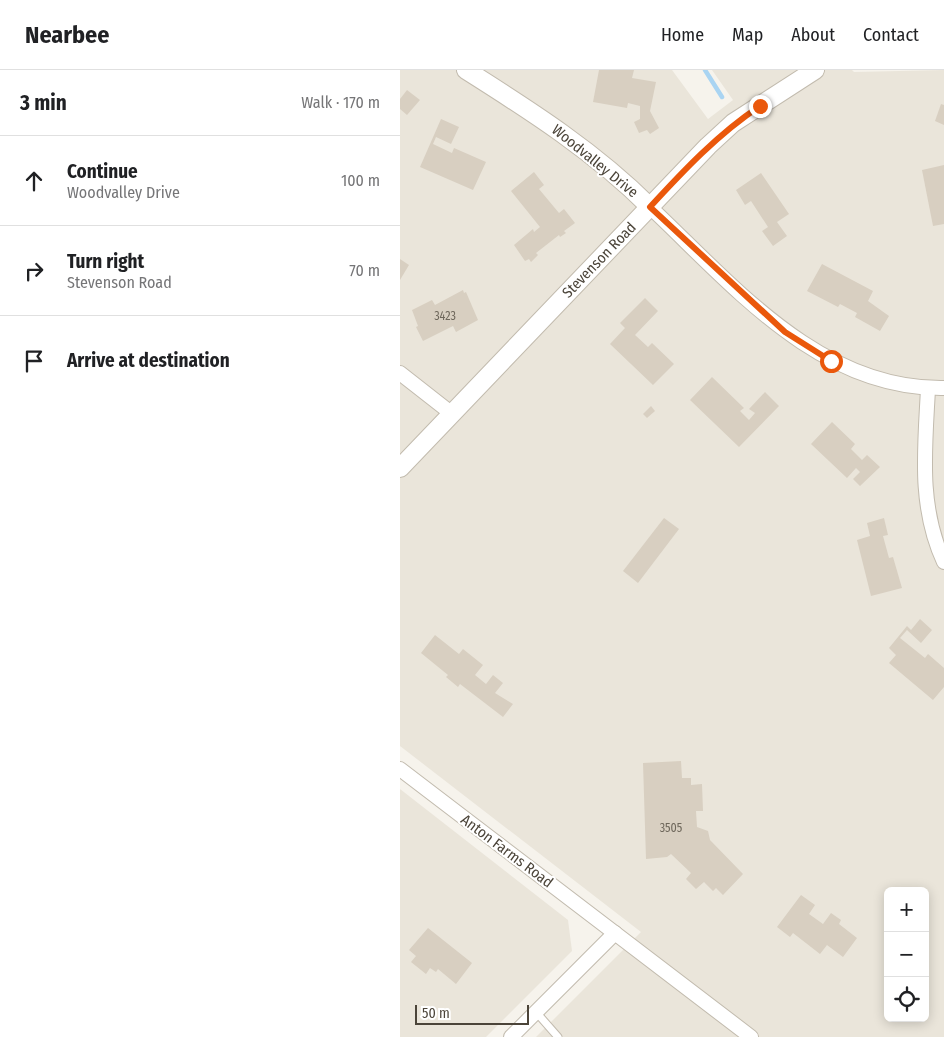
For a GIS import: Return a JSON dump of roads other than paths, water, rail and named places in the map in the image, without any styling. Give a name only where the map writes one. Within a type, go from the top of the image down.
[{"type":"street","name":"Woodvalley Drive","points":[[466,70],[587,150],[622,178],[764,315],[785,332],[808,347],[852,370],[903,385],[944,388]]},
{"type":"street","name":"Stevenson Road","points":[[400,468],[684,170],[734,123],[815,70]]},
{"type":"street","points":[[400,373],[451,413]]},
{"type":"street","points":[[928,388],[924,495],[932,530],[944,562]]},
{"type":"street","name":"Anton Farms Road","points":[[400,769],[751,1037]]},
{"type":"street","points":[[511,1037],[615,933]]},
{"type":"lane","points":[[536,1012],[558,1037]]},
{"type":"waterway","points":[[705,70],[722,97]]}]
